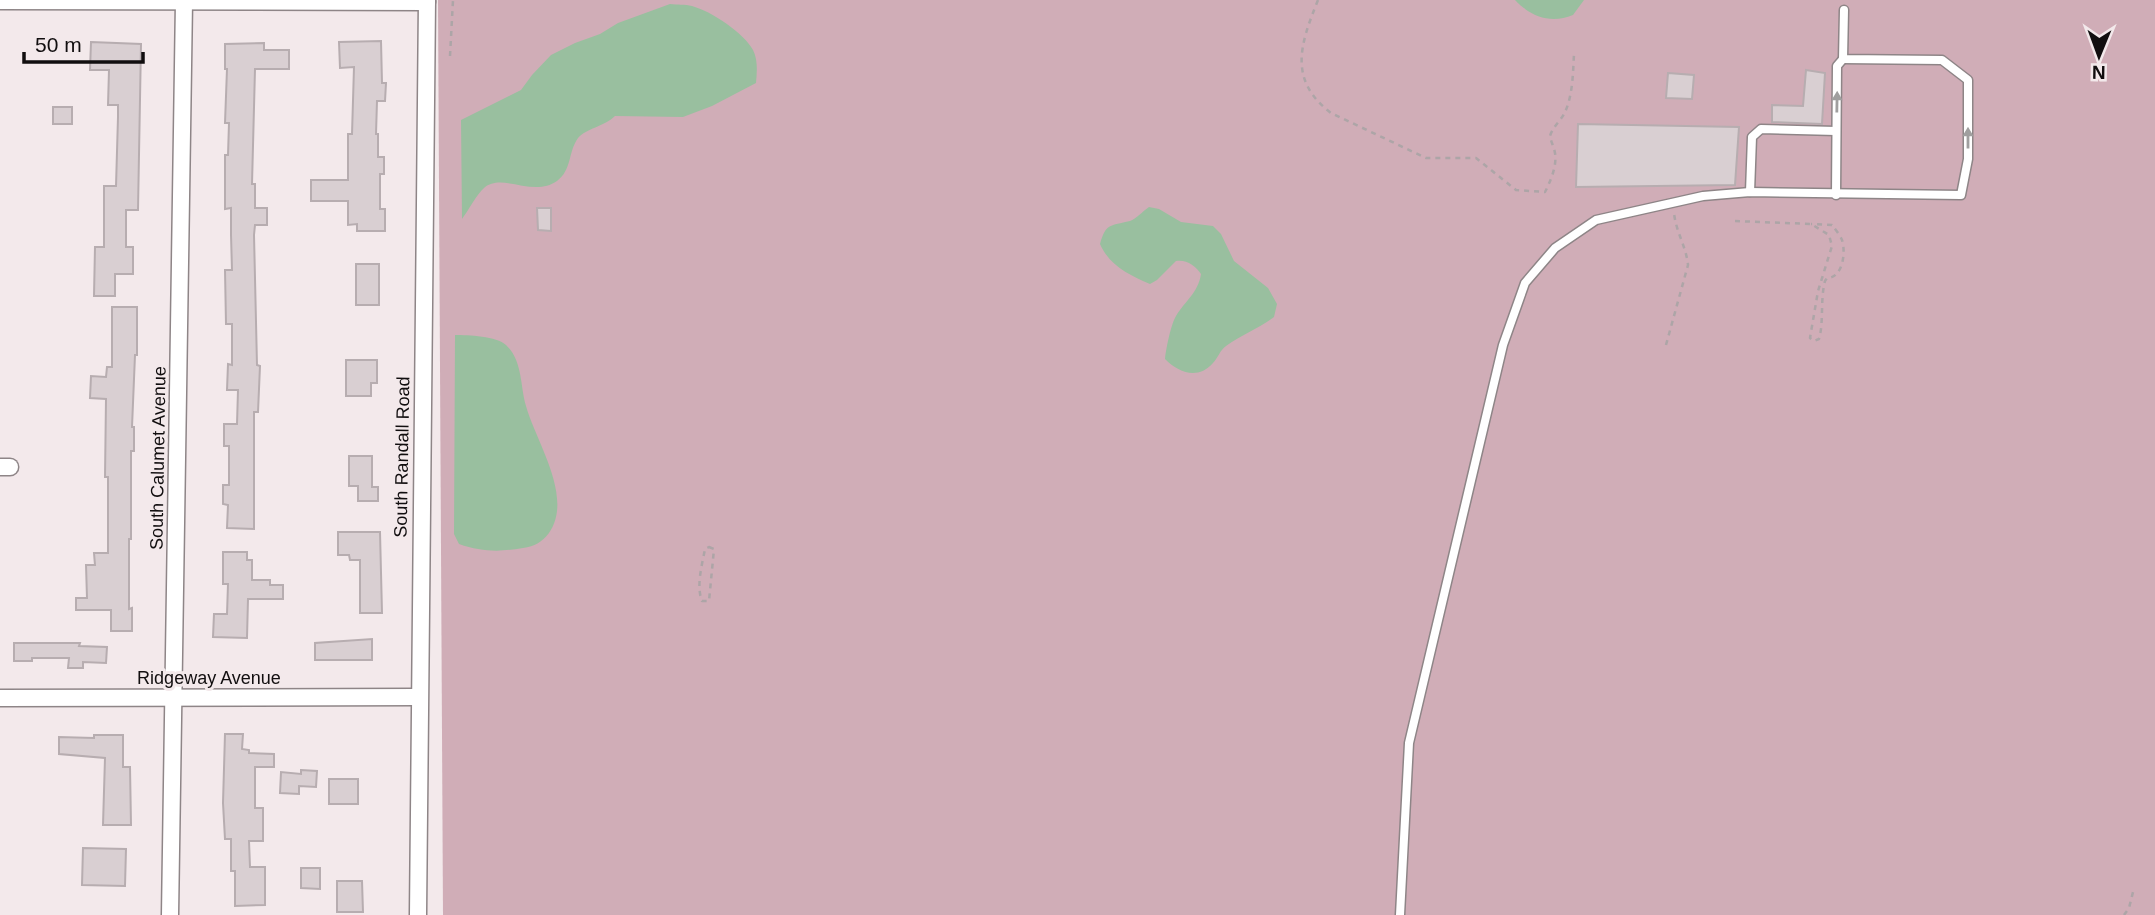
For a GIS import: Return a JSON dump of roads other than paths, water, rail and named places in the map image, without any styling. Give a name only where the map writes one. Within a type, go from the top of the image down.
[{"type":"street","points":[[0,1],[427,1]]},
{"type":"street","name":"South Calumet Avenue","points":[[170,915],[184,1]]},
{"type":"street","name":"South Randall Road","points":[[418,915],[418,697],[427,1]]},
{"type":"street","name":"Ridgeway Avenue","points":[[0,698],[418,697]]},
{"type":"lane","points":[[1836,195],[1837,66],[1843,59],[1844,10]]},
{"type":"lane","points":[[1400,915],[1409,743],[1503,345],[1525,282],[1555,248],[1596,220],[1703,196],[1750,192],[1961,195],[1968,159],[1968,79],[1942,60],[1843,59]]},
{"type":"lane","points":[[1750,192],[1752,137],[1761,129],[1836,131]]}]
